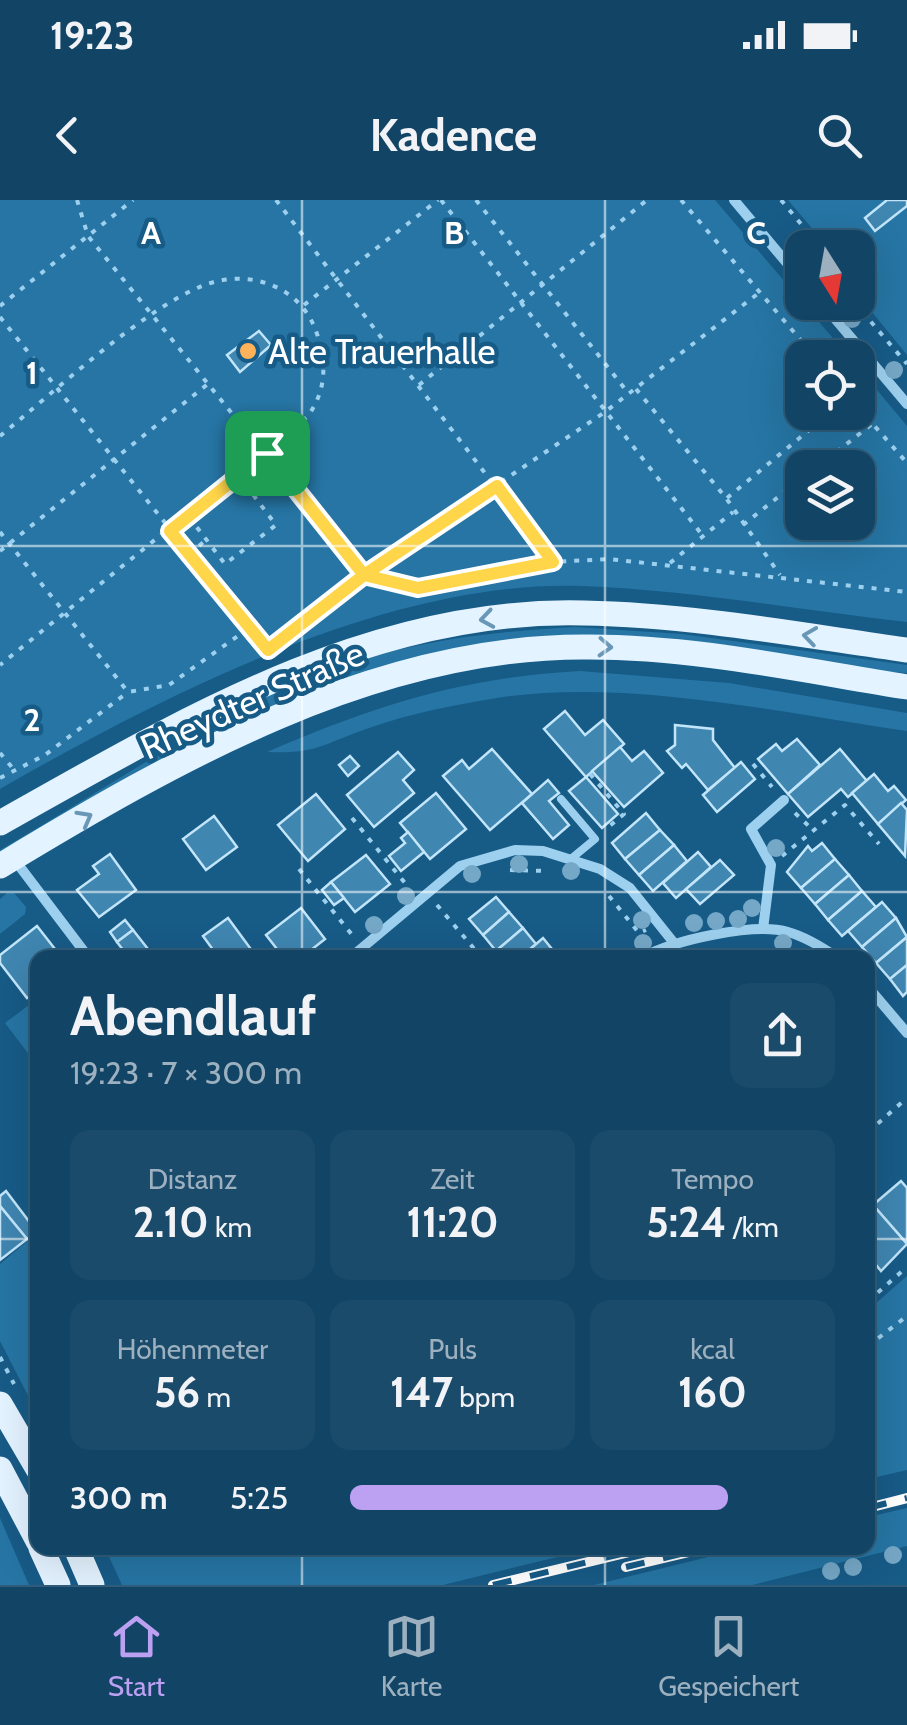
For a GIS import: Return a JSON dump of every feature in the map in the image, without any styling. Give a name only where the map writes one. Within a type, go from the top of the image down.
[{"type":"main road","name":"Rheydter Straße","points":[[0,823],[193,718],[278,678],[349,650],[428,628],[506,616],[581,612],[672,618],[907,650]]},
{"type":"main road","name":"Rheydter Straße","points":[[7,862],[136,790],[295,712],[435,663],[510,650],[652,650],[907,687]]},
{"type":"main road","points":[[0,1404],[30,1455]]},
{"type":"main road","points":[[0,1469],[30,1527]]},
{"type":"main road","points":[[44,1555],[58,1585]]},
{"type":"main road","points":[[79,1555],[92,1585]]},
{"type":"street","points":[[734,200],[785,261]]},
{"type":"street","points":[[836,320],[907,404]]},
{"type":"street","points":[[762,929],[771,866],[751,829],[784,800]]},
{"type":"street","points":[[360,950],[460,866],[482,856],[515,850],[572,858],[630,888],[674,943]]},
{"type":"street","points":[[7,862],[82,950]]},
{"type":"street","points":[[659,950],[674,943],[762,929],[785,930],[823,950]]},
{"type":"street","points":[[875,995],[905,1026]]},
{"type":"lane","points":[[560,800],[595,839],[572,858]]},
{"type":"path","points":[[77,200],[88,236],[364,575],[418,588],[553,562],[593,559],[670,564],[907,592]]},
{"type":"path","points":[[0,306],[133,200]]},
{"type":"path","points":[[276,200],[553,562]]},
{"type":"path","points":[[302,306],[440,200],[703,536]]},
{"type":"path","points":[[476,200],[629,394]]},
{"type":"path","points":[[419,385],[647,200]]},
{"type":"path","points":[[682,200],[801,340]]},
{"type":"path","points":[[781,200],[806,230]]},
{"type":"path","points":[[0,436],[155,314],[204,285],[238,279],[269,283],[302,306],[320,342],[323,382],[307,417],[189,517],[0,665]]},
{"type":"path","points":[[0,318],[268,650],[364,575],[605,412],[760,292]]},
{"type":"path","points":[[869,320],[907,364]]},
{"type":"path","points":[[0,552],[209,383]]},
{"type":"path","points":[[636,389],[726,498],[781,576]]},
{"type":"path","points":[[875,427],[907,463]]},
{"type":"path","points":[[726,498],[809,430]]},
{"type":"path","points":[[839,450],[864,430]]},
{"type":"path","points":[[189,517],[225,564],[276,525],[238,476]]},
{"type":"path","points":[[743,525],[785,492]]},
{"type":"path","points":[[670,564],[733,512]]},
{"type":"path","points":[[0,532],[128,692]]},
{"type":"path","points":[[189,554],[206,540]]},
{"type":"path","points":[[0,778],[44,756],[128,692],[168,685],[248,628]]},
{"type":"path","points":[[0,752],[15,771]]},
{"type":"path","points":[[590,774],[624,814],[595,839]]},
{"type":"path","points":[[771,866],[845,805],[879,844]]},
{"type":"path","points":[[352,818],[474,950]]},
{"type":"path","points":[[299,869],[362,948]]},
{"type":"path","points":[[502,871],[559,873]]},
{"type":"path","points":[[607,894],[639,933]]},
{"type":"path","points":[[875,1126],[907,1098]]},
{"type":"path","points":[[875,1295],[906,1271]]},
{"type":"path","points":[[875,1341],[907,1316]]},
{"type":"shaded area","points":[[0,200],[715,200],[785,282],[785,320],[817,320],[834,340],[785,340],[785,430],[875,430],[875,387],[907,426],[907,622],[623,588],[508,589],[433,602],[356,622],[280,650],[205,682],[0,789]]},
{"type":"shaded area","points":[[788,200],[907,200],[907,355],[875,316],[875,230],[814,230]]},
{"type":"shaded area","points":[[575,627],[682,634],[907,665],[907,673],[465,647],[0,855],[0,850],[177,744],[268,696],[316,676],[364,659],[443,641]]},
{"type":"shaded area","points":[[580,671],[729,683],[907,713],[907,731],[705,700],[602,692],[552,693],[503,697],[418,713],[310,750],[267,752],[382,708],[457,687]]},
{"type":"shaded area","points":[[14,893],[26,907],[25,914],[0,934],[0,899]]},
{"type":"shaded area","points":[[30,1004],[30,1056],[5,1023]]},
{"type":"shaded area","points":[[30,1239],[30,1399],[0,1341],[0,1264]]},
{"type":"shaded area","points":[[907,1276],[907,1470],[875,1477],[875,1304]]},
{"type":"shaded area","points":[[907,1508],[907,1546],[875,1554],[875,1515]]},
{"type":"shaded area","points":[[0,1518],[29,1585],[0,1585]]},
{"type":"shaded area","points":[[108,1555],[565,1555],[443,1585],[122,1585]]},
{"type":"shaded area","points":[[716,1555],[871,1555],[752,1585],[594,1585]]},
{"type":"building","points":[[887,200],[907,200],[907,206],[875,231],[865,218]]},
{"type":"building","name":"Alte Trauerhalle","points":[[259,331],[271,345],[240,372],[227,355]]},
{"type":"building","points":[[565,711],[585,735],[603,720],[624,744],[586,777],[544,729]]},
{"type":"building","points":[[675,725],[713,729],[713,740],[735,768],[708,790],[686,764],[682,768],[667,751],[675,745]]},
{"type":"building","points":[[797,739],[820,765],[788,794],[758,759],[776,744],[782,751]]},
{"type":"building","points":[[620,747],[632,761],[644,751],[663,773],[624,807],[592,771]]},
{"type":"building","points":[[492,749],[532,794],[490,830],[443,776],[462,760],[469,769]]},
{"type":"building","points":[[840,749],[867,781],[848,797],[841,789],[808,817],[788,794]]},
{"type":"building","points":[[398,752],[414,770],[403,780],[414,793],[374,827],[347,795]]},
{"type":"building","points":[[350,756],[359,766],[348,776],[339,765]]},
{"type":"building","points":[[741,762],[755,779],[717,812],[703,795]]},
{"type":"building","points":[[874,774],[888,791],[894,786],[906,800],[878,824],[852,793]]},
{"type":"building","points":[[586,777],[618,814],[602,828],[569,791]]},
{"type":"building","points":[[548,780],[559,793],[549,801],[569,825],[553,839],[522,803]]},
{"type":"building","points":[[436,793],[466,829],[430,859],[400,823]]},
{"type":"building","points":[[316,794],[345,829],[308,861],[278,825]]},
{"type":"building","points":[[901,803],[907,810],[905,856],[878,824]]},
{"type":"building","points":[[646,813],[660,830],[625,859],[612,843]]},
{"type":"building","points":[[214,816],[237,847],[206,870],[183,839]]},
{"type":"building","points":[[660,830],[674,845],[639,875],[625,859]]},
{"type":"building","points":[[408,832],[424,852],[401,871],[389,856],[405,843],[401,838]]},
{"type":"building","points":[[822,843],[835,859],[801,888],[787,872],[808,846],[812,851]]},
{"type":"building","points":[[674,845],[687,861],[653,891],[639,875]]},
{"type":"building","points":[[698,852],[711,867],[676,898],[663,883]]},
{"type":"building","points":[[110,854],[136,890],[99,917],[77,890],[99,874],[93,866]]},
{"type":"building","points":[[366,855],[390,884],[355,912],[331,882]]},
{"type":"building","points":[[835,859],[849,875],[815,904],[801,888]]},
{"type":"building","points":[[720,860],[734,875],[700,904],[686,889]]},
{"type":"building","points":[[849,875],[862,891],[828,920],[815,904]]},
{"type":"building","points":[[331,882],[344,898],[334,905],[322,890]]},
{"type":"building","points":[[862,891],[876,907],[842,936],[828,920]]},
{"type":"building","points":[[496,897],[509,912],[483,935],[469,919]]},
{"type":"building","points":[[882,902],[896,918],[862,947],[848,931]]},
{"type":"building","points":[[301,908],[325,939],[311,950],[278,950],[266,935]]},
{"type":"building","points":[[509,912],[523,928],[497,950],[483,935]]},
{"type":"building","points":[[228,918],[252,950],[213,950],[203,936]]},
{"type":"building","points":[[896,918],[907,937],[876,963],[875,950],[862,947]]},
{"type":"building","points":[[125,920],[133,930],[117,942],[110,932]]},
{"type":"building","points":[[37,926],[56,950],[30,950],[27,998],[0,963],[0,955]]},
{"type":"building","points":[[523,928],[536,944],[529,950],[497,950]]},
{"type":"building","points":[[133,930],[148,949],[123,950],[117,942]]},
{"type":"building","points":[[907,937],[907,965],[890,979],[876,963]]},
{"type":"building","points":[[543,938],[553,950],[529,950]]},
{"type":"building","points":[[907,965],[907,992],[903,996],[890,979]]},
{"type":"building","points":[[901,1181],[907,1188],[907,1244],[875,1207]]},
{"type":"building","points":[[6,1191],[30,1223],[27,1239],[0,1206],[0,1196]]},
{"type":"building","points":[[0,1206],[27,1239],[0,1260]]},
{"type":"building","points":[[875,1207],[907,1244],[881,1271],[875,1264]]},
{"type":"railway","points":[[875,1506],[907,1498]]},
{"type":"railway","points":[[493,1585],[617,1555]]},
{"type":"railway","points":[[626,1567],[677,1555]]},
{"type":"place","name":"Alte Trauerhalle","points":[[248,351]]},
{"type":"route","points":[[267,453],[170,531],[268,650],[364,575],[418,588],[553,562],[497,486],[364,575],[267,453]]}]
